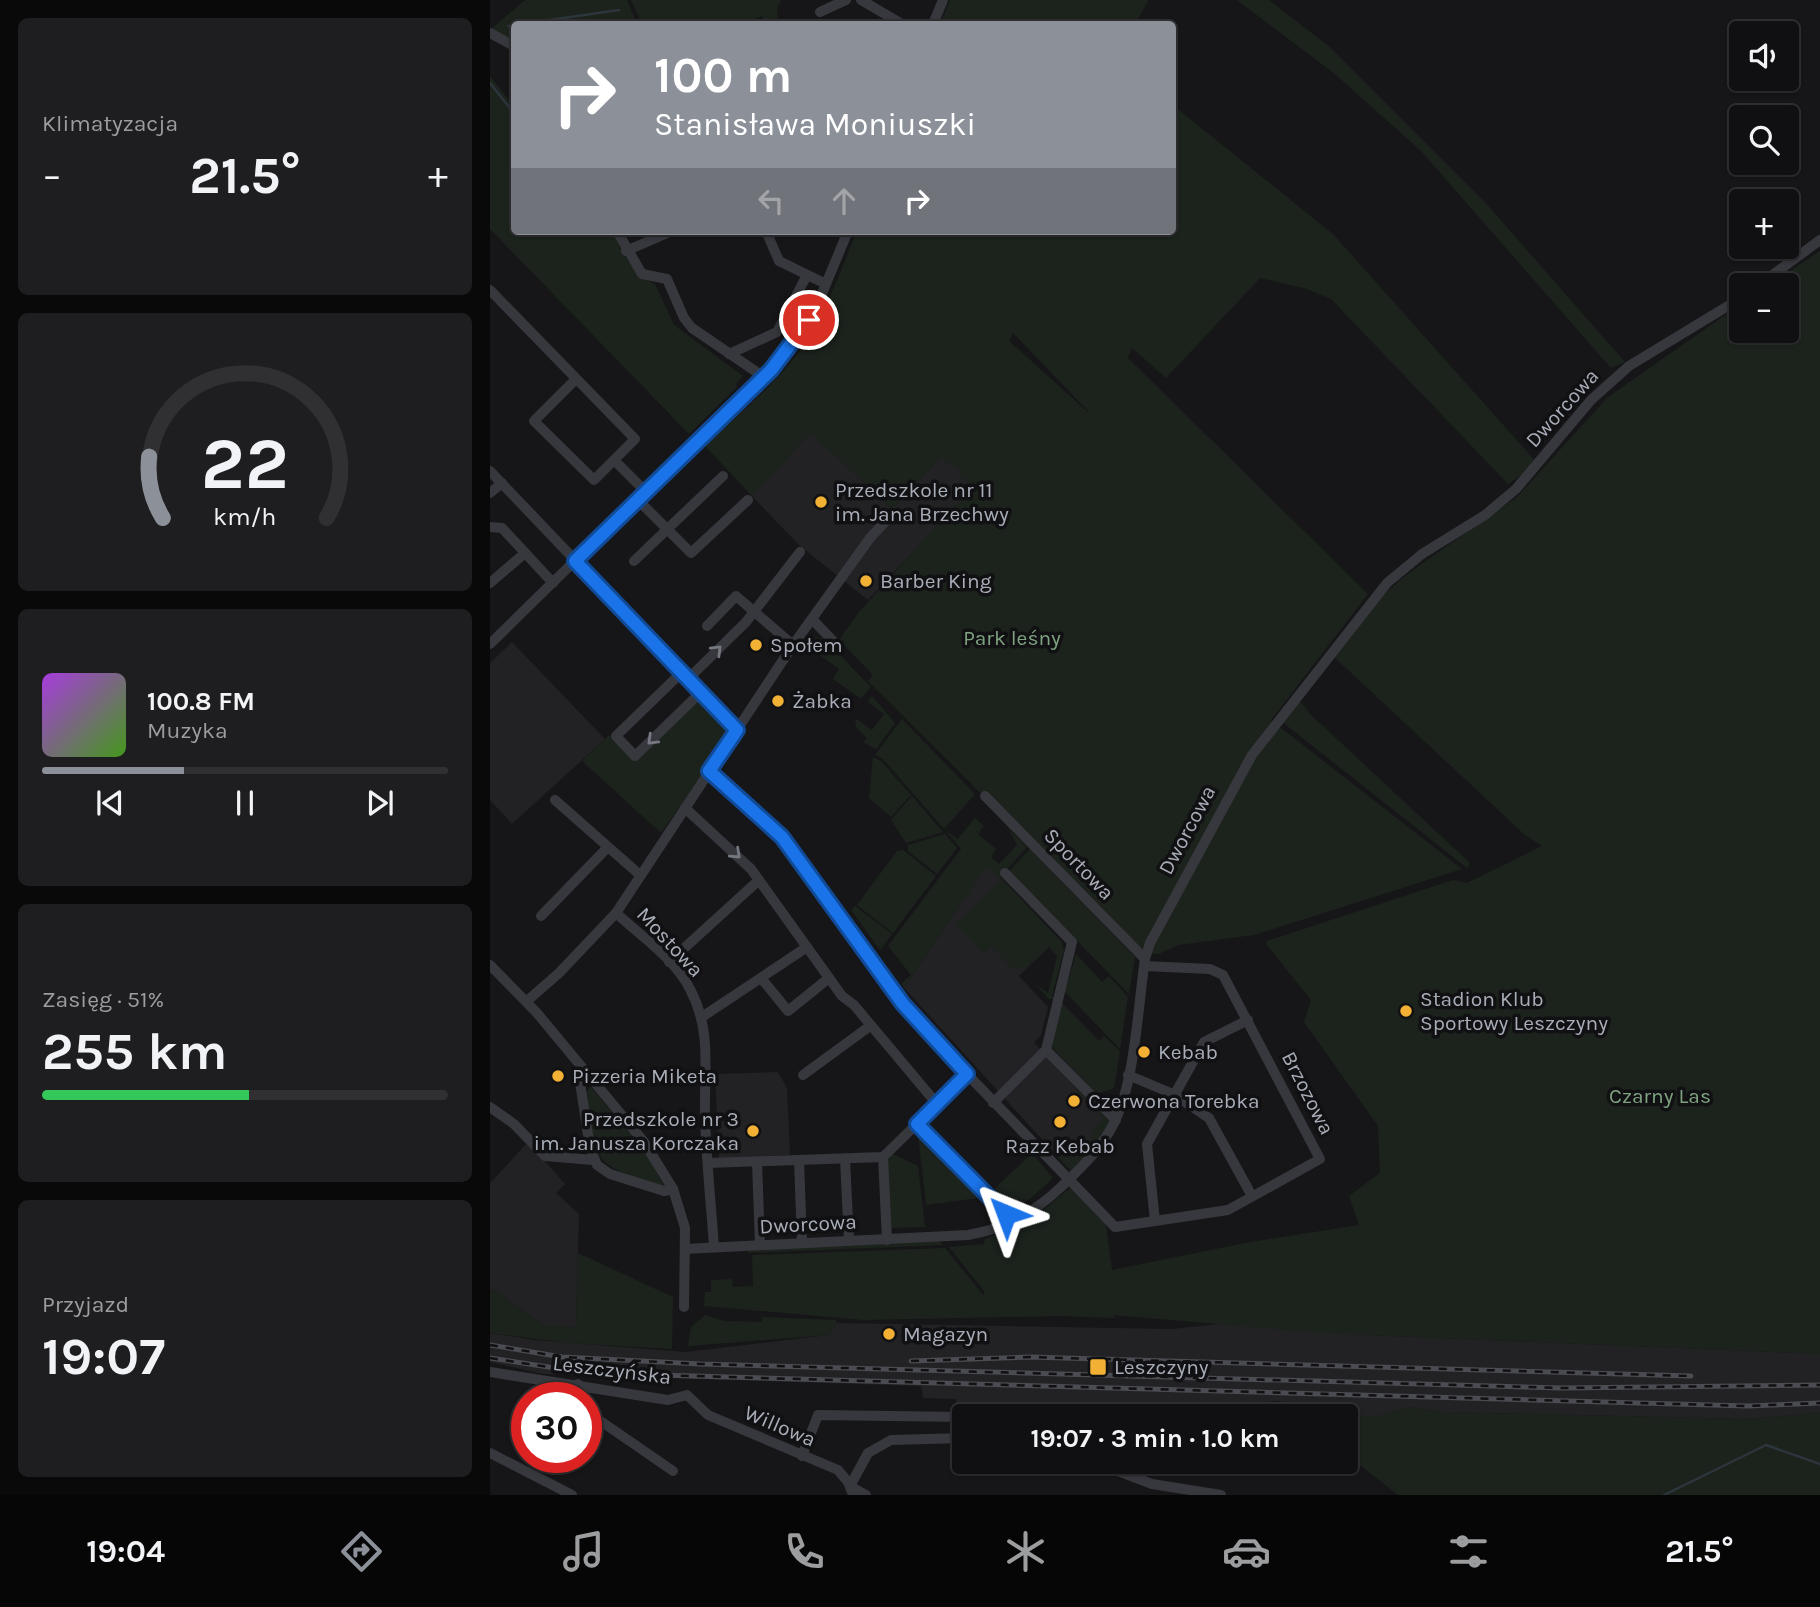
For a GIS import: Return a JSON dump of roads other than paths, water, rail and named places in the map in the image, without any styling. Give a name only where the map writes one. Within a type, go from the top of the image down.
[{"type":"street","points":[[820,12],[846,0]]},
{"type":"street","points":[[861,0],[897,21]]},
{"type":"street","points":[[934,21],[943,0]]},
{"type":"street","points":[[490,33],[511,45]]},
{"type":"street","points":[[619,235],[642,274],[667,279],[684,318],[692,328],[764,377]]},
{"type":"street","points":[[626,251],[663,235]]},
{"type":"street","points":[[768,235],[779,261],[826,284]]},
{"type":"street","points":[[490,645],[764,377],[802,332],[846,235]]},
{"type":"street","points":[[1775,273],[1820,240]]},
{"type":"street","points":[[729,354],[777,331],[807,275]]},
{"type":"street","points":[[490,290],[635,439],[594,480],[534,421],[576,379]]},
{"type":"street","name":"Dworcowa","points":[[685,1249],[968,1235],[1013,1222],[1039,1206],[1068,1181],[1093,1156],[1116,1120],[1128,1075],[1144,962],[1169,905],[1252,755],[1387,583],[1422,554],[1485,515],[1516,489],[1591,400],[1629,366],[1729,305]]},
{"type":"street","points":[[614,460],[646,492]]},
{"type":"street","points":[[490,471],[737,730]]},
{"type":"street","points":[[634,561],[723,476]]},
{"type":"street","points":[[490,494],[502,483]]},
{"type":"street","points":[[638,500],[691,553],[748,500]]},
{"type":"street","points":[[527,1001],[559,973],[616,912],[811,619],[870,538],[894,512]]},
{"type":"street","points":[[490,527],[502,528],[554,583]]},
{"type":"street","points":[[701,692],[635,756],[616,736],[746,622],[800,552]]},
{"type":"street","points":[[490,583],[525,553]]},
{"type":"street","points":[[707,626],[736,596],[793,645]]},
{"type":"street","points":[[811,619],[833,641]]},
{"type":"street","points":[[709,771],[782,837],[903,1004],[1068,1181]]},
{"type":"street","name":"Sportowa","points":[[985,796],[1144,962]]},
{"type":"street","points":[[555,800],[640,875]]},
{"type":"street","points":[[685,808],[743,860],[830,978],[937,1104]]},
{"type":"street","points":[[541,916],[607,848]]},
{"type":"street","points":[[993,1102],[1046,1050],[1072,942],[1005,873]]},
{"type":"street","points":[[669,962],[759,880]]},
{"type":"street","name":"Mostowa","points":[[616,912],[669,962],[690,987],[702,1017],[708,1054],[705,1114],[714,1247]]},
{"type":"street","points":[[702,1017],[807,947]]},
{"type":"street","name":"Brzozowa","points":[[1068,1181],[1115,1227],[1228,1210],[1321,1159],[1227,979],[1215,970],[1144,962]]},
{"type":"street","points":[[490,965],[527,1001],[644,1142],[673,1189],[683,1215],[684,1307]]},
{"type":"street","points":[[761,978],[788,1011],[830,978]]},
{"type":"street","points":[[1155,1221],[1147,1144],[1203,1042],[1248,1020]]},
{"type":"street","points":[[803,1075],[870,1026]]},
{"type":"street","points":[[1046,1050],[1116,1120]]},
{"type":"street","points":[[708,1163],[883,1157],[967,1074]]},
{"type":"street","points":[[1128,1075],[1173,1094],[1209,1118],[1252,1196]]},
{"type":"street","points":[[580,1082],[593,1160]]},
{"type":"street","points":[[490,1107],[514,1124],[545,1156],[593,1160],[610,1174],[664,1191],[673,1189]]},
{"type":"street","points":[[917,1124],[1013,1222]]},
{"type":"street","points":[[883,1157],[887,1240]]},
{"type":"street","points":[[845,1158],[849,1241]]},
{"type":"street","points":[[799,1160],[802,1243]]},
{"type":"street","points":[[757,1162],[760,1245]]},
{"type":"street","name":"Leszczyńska","points":[[490,1372],[563,1382]]},
{"type":"street","name":"Leszczyńska","points":[[602,1388],[668,1400],[687,1395]]},
{"type":"street","name":"Willowa","points":[[687,1395],[708,1415],[838,1470],[851,1490],[866,1495]]},
{"type":"street","points":[[802,1456],[818,1415],[952,1417]]},
{"type":"street","points":[[602,1422],[673,1471]]},
{"type":"street","points":[[851,1490],[868,1452],[891,1440],[952,1438]]},
{"type":"street","points":[[490,1453],[572,1495]]},
{"type":"street","points":[[1126,1474],[1152,1484],[1221,1495]]},
{"type":"waterway","points":[[543,21],[619,10]]},
{"type":"waterway","points":[[490,83],[511,113]]},
{"type":"waterway","points":[[1664,1495],[1766,1445],[1820,1464]]},
{"type":"railway","points":[[490,1345],[562,1357],[701,1364],[1562,1388],[1820,1385]]},
{"type":"railway","points":[[911,1361],[1030,1357],[1691,1376]]},
{"type":"railway","points":[[490,1358],[587,1373],[1747,1406],[1820,1403]]},
{"type":"place","name":"Przedszkole nr 11 im. Jana Brzechwy","points":[[821,502]]},
{"type":"place","name":"Barber King","points":[[866,581]]},
{"type":"place","name":"Społem","points":[[756,645]]},
{"type":"place","name":"Żabka","points":[[778,701]]},
{"type":"place","name":"Stadion Klub Sportowy Leszczyny","points":[[1406,1011]]},
{"type":"place","name":"Kebab","points":[[1144,1052]]},
{"type":"place","name":"Pizzeria Miketa","points":[[558,1076]]},
{"type":"place","name":"Czerwona Torebka","points":[[1074,1101]]},
{"type":"place","name":"Razz Kebab","points":[[1060,1122]]},
{"type":"place","name":"Przedszkole nr 3 im. Janusza Korczaka","points":[[753,1131]]},
{"type":"place","name":"Magazyn","points":[[889,1334]]},
{"type":"place","name":"Leszczyny","points":[[1098,1367]]},
{"type":"park label","name":"Park leśny","points":[[1012,638]]},
{"type":"park label","name":"Czarny Las","points":[[1660,1096]]}]
